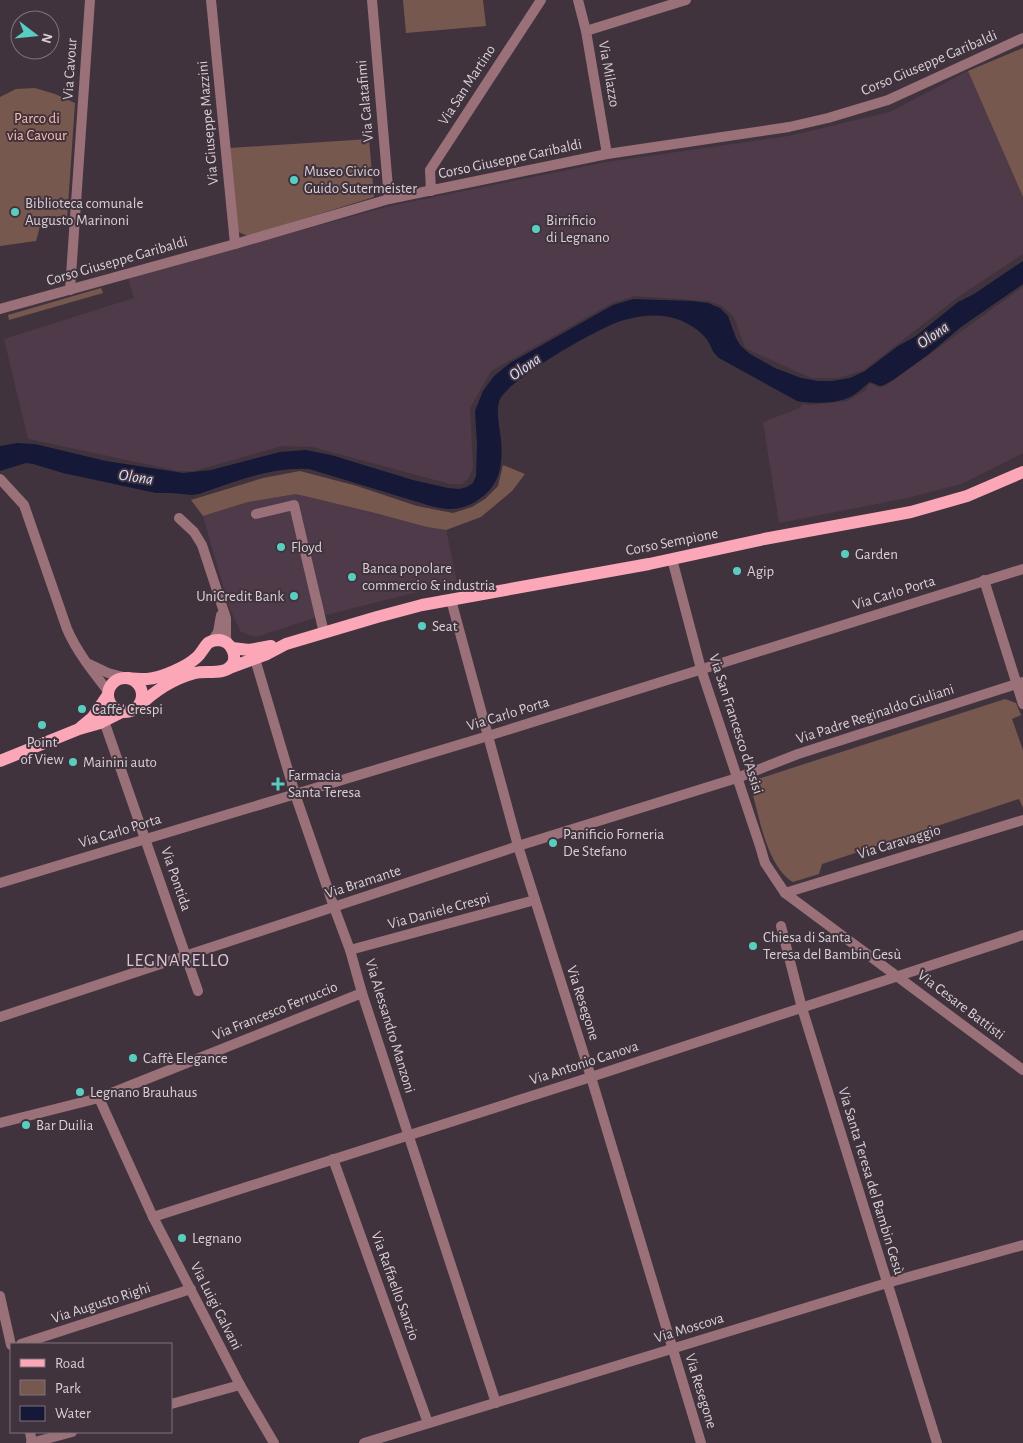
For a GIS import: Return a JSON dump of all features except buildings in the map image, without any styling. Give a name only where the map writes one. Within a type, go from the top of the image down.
[{"type":"main road","name":"Corso Sempione","points":[[213,640],[222,640],[230,646],[249,650],[286,644],[377,617],[450,600],[911,512],[968,496],[1023,472]]},
{"type":"main road","points":[[128,678],[151,678],[174,670],[195,659],[213,640]]},
{"type":"main road","name":"Corso Sempione","points":[[0,761],[79,729],[104,721],[122,712],[133,711],[154,692],[170,682],[196,673],[220,671],[255,659],[286,644]]},
{"type":"main road","points":[[229,668],[234,658],[234,652],[230,646]]},
{"type":"main road","name":"Corso Sempione","points":[[79,729],[93,717],[113,682],[122,678],[128,678]]},
{"type":"main road","points":[[128,678],[136,681],[141,689],[142,699],[137,708]]},
{"type":"main road","points":[[108,693],[109,703],[122,712]]},
{"type":"street","name":"Via Cavour","points":[[70,290],[90,0]]},
{"type":"street","name":"Via Giuseppe Mazzini","points":[[211,0],[235,244]]},
{"type":"street","name":"Via Calatafimi","points":[[372,0],[389,199]]},
{"type":"street","name":"Via San Martino","points":[[431,191],[430,170],[541,0]]},
{"type":"street","name":"Via Milazzo","points":[[578,0],[586,31],[607,154]]},
{"type":"street","points":[[586,31],[686,0]]},
{"type":"street","name":"Corso Giuseppe Garibaldi","points":[[0,309],[389,199],[607,154],[789,127],[828,118],[888,100],[1023,38]]},
{"type":"street","points":[[2,481],[24,505],[67,629],[76,646],[108,693]]},
{"type":"street","points":[[256,514],[294,505],[324,633]]},
{"type":"street","points":[[179,518],[194,532],[202,545],[226,622],[226,638],[230,646]]},
{"type":"street","name":"Via San Francesco d'Assisi","points":[[672,559],[701,669],[765,862],[785,892]]},
{"type":"street","name":"Via Carlo Porta","points":[[0,883],[488,736],[1023,569]]},
{"type":"street","points":[[984,580],[1019,683],[1023,704]]},
{"type":"street","name":"Via Resegone","points":[[450,600],[518,846],[591,1077],[701,1443]]},
{"type":"street","points":[[213,640],[220,624],[220,604]]},
{"type":"street","name":"Via Alessandro Manzoni","points":[[255,659],[296,794],[350,950],[362,993],[496,1403]]},
{"type":"street","points":[[88,663],[108,673],[128,678]]},
{"type":"street","name":"Via Padre Reginaldo Giuliani","points":[[738,778],[798,754],[1019,683]]},
{"type":"street","name":"Via Pontida","points":[[104,721],[198,991]]},
{"type":"street","name":"Via Bramante","points":[[0,1017],[518,846],[738,778]]},
{"type":"street","name":"Via Caravaggio","points":[[785,892],[1023,820]]},
{"type":"street","name":"Via Cesare Battisti","points":[[785,892],[1023,1070]]},
{"type":"street","name":"Via Daniele Crespi","points":[[350,950],[535,900]]},
{"type":"street","name":"Via Santa Teresa del Bambin Gesù","points":[[781,926],[802,1008],[937,1443]]},
{"type":"street","name":"Via Antonio Canova","points":[[153,1217],[591,1077],[1023,935]]},
{"type":"street","name":"Via Francesco Ferruccio","points":[[0,1122],[98,1098],[362,993]]},
{"type":"street","name":"Via Luigi Galvani","points":[[98,1098],[153,1217],[240,1385],[274,1443]]},
{"type":"street","name":"Via Raffaello Sanzio","points":[[333,1160],[428,1423]]},
{"type":"street","name":"Via Moscova","points":[[364,1443],[887,1283],[1023,1244]]},
{"type":"street","name":"Via Augusto Righi","points":[[24,1343],[191,1289]]},
{"type":"street","points":[[1,1303],[11,1343]]},
{"type":"street","points":[[172,1404],[240,1385]]},
{"type":"street","points":[[32,1443],[68,1433]]},
{"type":"shaded area","points":[[968,71],[1023,197],[1023,254],[958,297],[864,370],[839,378],[811,378],[745,348],[734,317],[722,306],[709,301],[635,296],[612,303],[491,371],[470,408],[473,467],[469,478],[462,484],[450,484],[313,447],[282,446],[194,471],[179,471],[28,439],[4,339],[134,298],[128,278],[390,206],[607,162],[789,136],[890,112]]},
{"type":"shaded area","points":[[1023,287],[1023,453],[961,484],[907,498],[779,523],[763,422],[800,408],[802,404],[810,405],[848,401],[866,390],[869,384],[877,387],[887,385]]},
{"type":"shaded area","points":[[296,494],[427,527],[446,530],[457,582],[314,618],[256,637],[241,632],[229,607],[203,516],[248,502]]},
{"type":"green space","points":[[403,0],[483,0],[486,26],[406,33]]},
{"type":"green space","points":[[1023,48],[1023,197],[968,71]]},
{"type":"green space","name":"Parco di via Cavour","points":[[35,88],[75,103],[67,220],[42,219],[36,241],[0,246],[0,97],[16,89]]},
{"type":"green space","points":[[369,139],[374,197],[248,236],[238,232],[230,148]]},
{"type":"green space","points":[[101,288],[103,293],[9,320],[8,315]]},
{"type":"green space","points":[[503,465],[525,474],[512,491],[481,517],[446,530],[427,527],[296,494],[248,502],[203,516],[191,500],[263,478],[300,471],[357,486],[417,506],[453,513],[472,507],[485,499],[498,486]]},
{"type":"green space","points":[[1005,699],[1016,703],[1021,715],[1012,719],[1023,750],[1023,808],[1019,799],[822,864],[819,874],[793,882],[784,875],[771,854],[752,792],[758,779]]},
{"type":"water","name":"Olona","points":[[1023,261],[1023,284],[961,327],[929,354],[893,380],[880,386],[870,382],[857,393],[840,401],[810,403],[797,401],[719,358],[700,332],[680,320],[666,316],[645,316],[624,320],[596,332],[537,367],[507,390],[500,399],[498,420],[501,459],[498,476],[490,490],[483,496],[460,508],[448,509],[431,506],[309,469],[267,472],[192,495],[156,493],[26,463],[0,471],[0,446],[17,443],[35,444],[106,461],[183,473],[211,470],[280,452],[306,450],[331,455],[413,480],[459,489],[473,483],[476,476],[475,411],[483,391],[494,376],[510,363],[613,305],[633,299],[708,303],[720,308],[728,316],[740,345],[750,354],[775,368],[801,378],[832,381],[850,378],[865,371],[898,346],[916,336],[958,302],[974,294]]},
{"type":"place","name":"Museo Civico Guido Sutermeister","points":[[294,180]]},
{"type":"place","name":"Biblioteca comunale Augusto Marinoni","points":[[15,212]]},
{"type":"place","name":"Birrificio di Legnano","points":[[536,229]]},
{"type":"place","name":"Floyd","points":[[281,547]]},
{"type":"place","name":"Garden","points":[[845,554]]},
{"type":"place","name":"Agip","points":[[737,571]]},
{"type":"place","name":"Banca popolare commercio & industria","points":[[352,577]]},
{"type":"place","name":"UniCredit Bank","points":[[294,596]]},
{"type":"place","name":"Seat","points":[[422,626]]},
{"type":"place","name":"Caffe' Crespi","points":[[82,709]]},
{"type":"place","name":"Point of View","points":[[42,725]]},
{"type":"place","name":"Mainini auto","points":[[73,762]]},
{"type":"place","name":"Farmacia Santa Teresa","points":[[278,784]]},
{"type":"place","name":"Panificio Forneria De Stefano","points":[[553,843]]},
{"type":"place","name":"Chiesa di Santa Teresa del Bambin Gesù","points":[[753,946]]},
{"type":"place","name":"Caffè Elegance","points":[[133,1058]]},
{"type":"place","name":"Legnano Brauhaus","points":[[80,1092]]},
{"type":"place","name":"Bar Duilia","points":[[26,1125]]},
{"type":"place","name":"Legnano","points":[[182,1238]]},
{"type":"district","name":"LEGNARELLO","points":[[178,961]]}]
